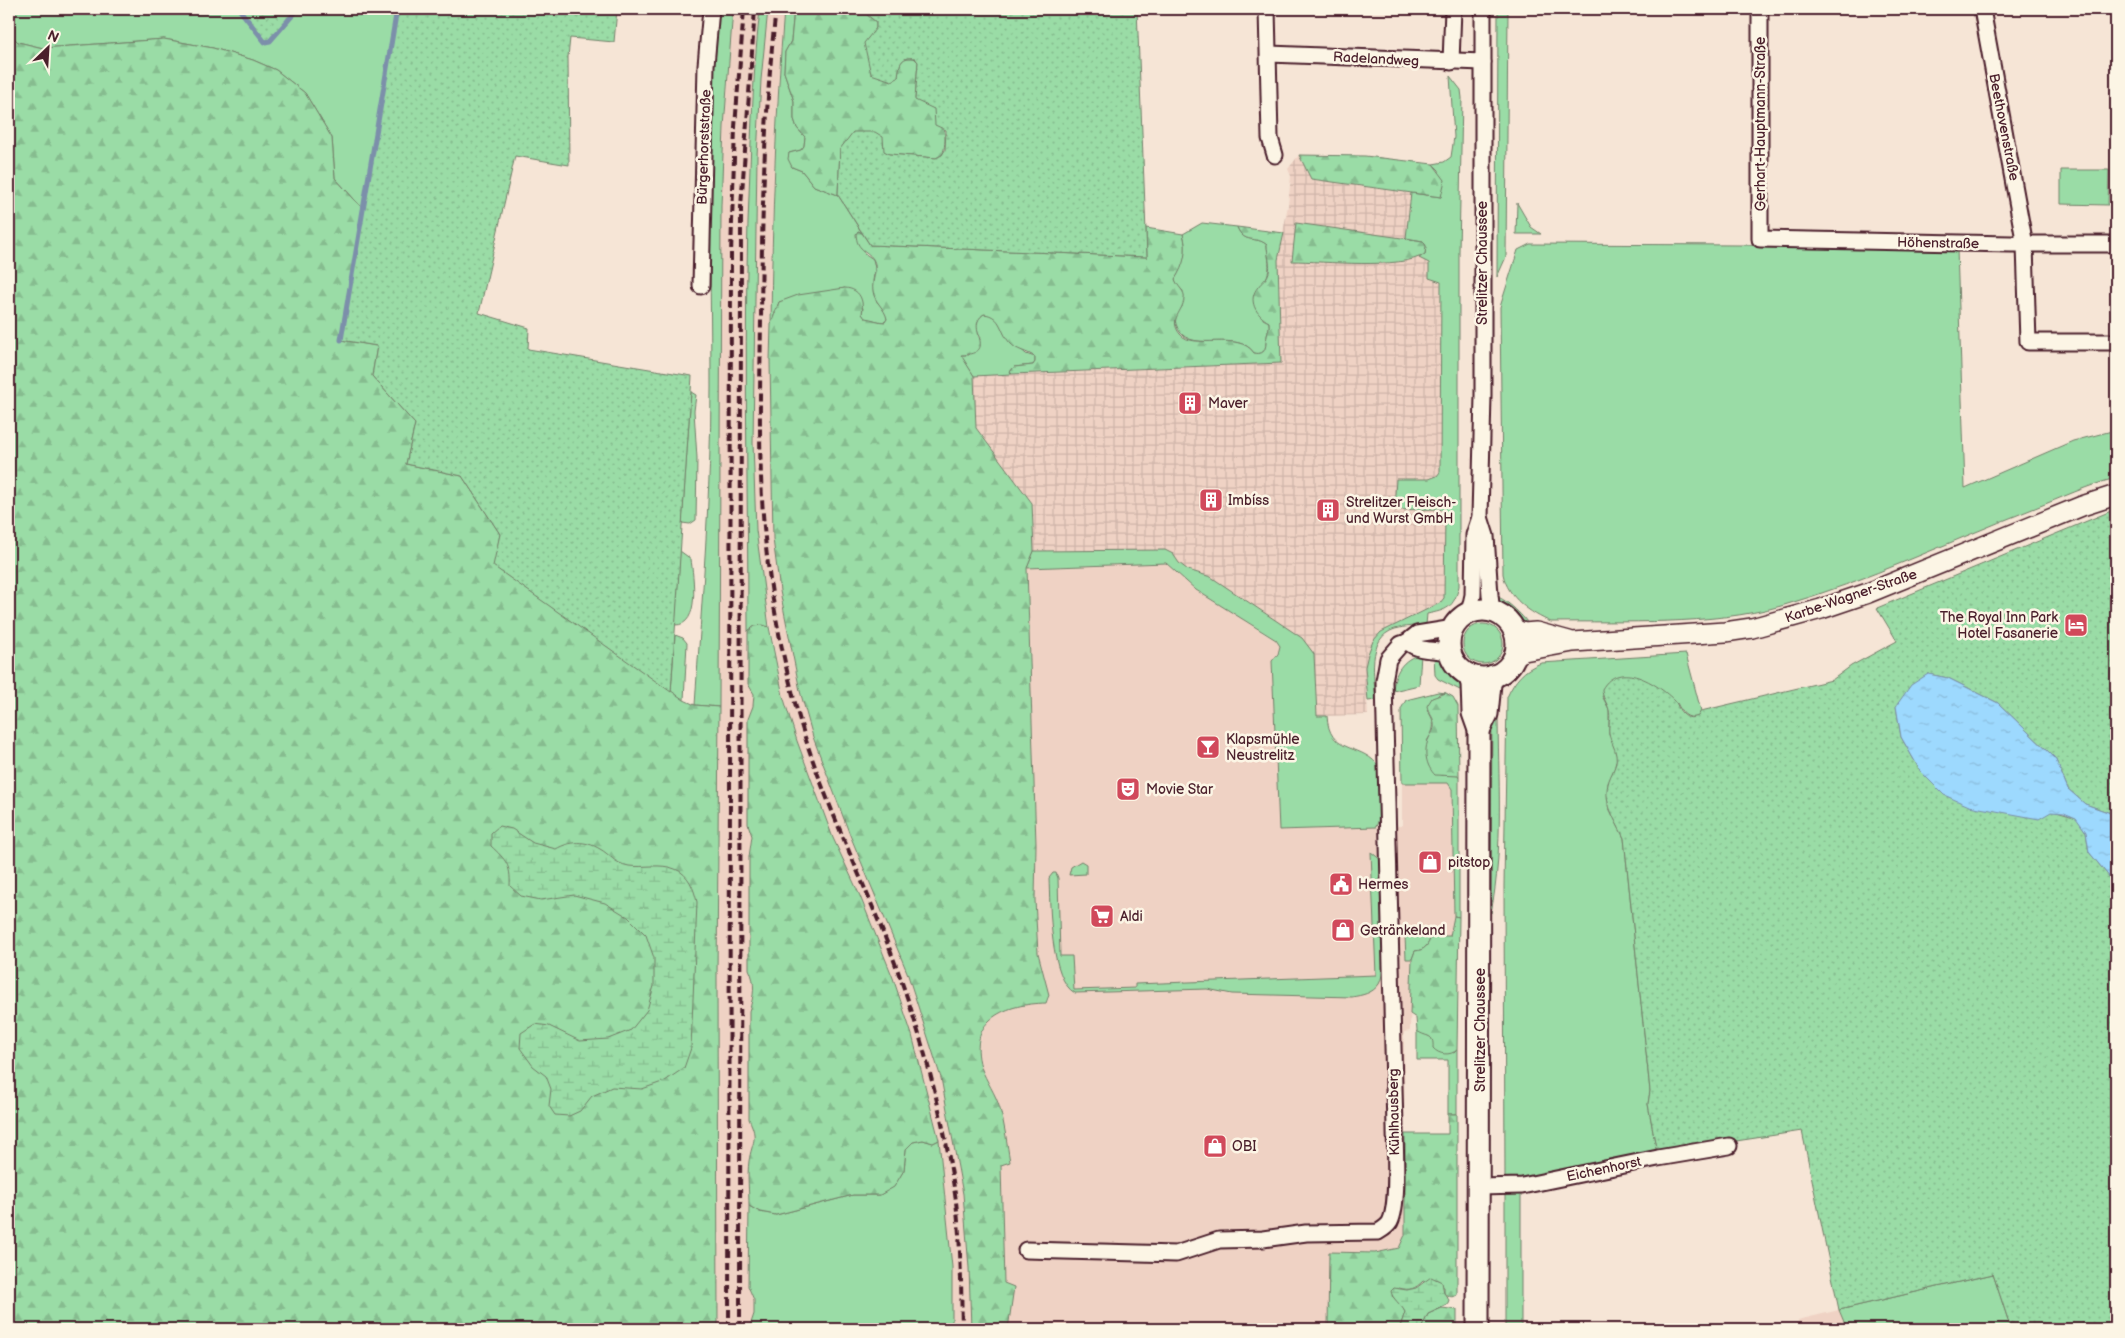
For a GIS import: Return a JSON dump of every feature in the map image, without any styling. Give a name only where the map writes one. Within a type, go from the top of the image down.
[{"type":"main road","points":[[1497,613],[1484,610],[1469,613],[1460,619],[1454,628],[1449,642],[1451,654],[1458,666],[1469,675],[1483,678],[1493,676],[1508,668],[1515,656],[1517,643],[1514,629]]},
{"type":"main road","name":"Strelitzer Chaussee","points":[[1497,613],[1514,629]]},
{"type":"main road","name":"Strelitzer Chaussee","points":[[1469,675],[1472,684],[1473,713],[1479,730],[1478,1329]]},
{"type":"main road","name":"Strelitzer Chaussee","points":[[1479,730],[1487,714],[1490,684],[1493,676]]},
{"type":"street","name":"Bürgerhorststraße","points":[[701,286],[706,64],[711,9]]},
{"type":"street","points":[[1267,9],[1270,138],[1275,155]]},
{"type":"street","points":[[1452,9],[1459,62]]},
{"type":"street","name":"Strelitzer Chaussee","points":[[1469,613],[1473,595],[1474,535],[1480,518],[1483,396],[1483,9]]},
{"type":"street","name":"Gerhart-Hauptmann-Straße","points":[[1760,9],[1760,239]]},
{"type":"street","name":"Beethovenstraße","points":[[1982,9],[2025,245],[2028,342],[2116,342]]},
{"type":"street","name":"Radelandweg","points":[[1269,54],[1483,62]]},
{"type":"street","name":"Höhenstraße","points":[[1760,239],[2025,245],[2116,244]]},
{"type":"street","name":"Karbe-Wagner-Straße","points":[[1515,656],[1524,651],[1573,642],[1725,632],[1821,609],[1868,593],[2073,510],[2116,495]]},
{"type":"street","name":"Strelitzer Chaussee","points":[[1480,518],[1486,536],[1490,594],[1492,604],[1497,613]]},
{"type":"street","name":"Kühlhausberg","points":[[1026,1250],[1176,1254],[1219,1240],[1263,1239],[1306,1233],[1378,1232],[1390,1222],[1394,1201],[1395,1128],[1385,669],[1394,650],[1400,644],[1407,642],[1417,634],[1454,628]]},
{"type":"street","name":"Karbe-Wagner-Straße","points":[[1514,629],[1524,633],[1536,632],[1573,642]]},
{"type":"street","points":[[1407,642],[1417,649],[1444,651],[1451,654]]},
{"type":"street","name":"Eichenhorst","points":[[1479,1187],[1522,1186],[1658,1158],[1729,1146]]},
{"type":"shaded area","points":[[733,9],[760,9],[751,128],[747,285],[748,684],[754,694],[753,706],[748,719],[748,824],[752,836],[749,858],[749,969],[754,978],[754,996],[749,1011],[749,1119],[755,1132],[754,1146],[749,1161],[748,1286],[754,1300],[754,1314],[749,1329],[718,1329],[717,977],[721,206],[724,127]]},
{"type":"shaded area","points":[[768,9],[784,9],[778,87],[772,231],[770,361],[772,491],[780,591],[800,691],[813,737],[850,835],[907,972],[941,1078],[963,1194],[969,1268],[971,1329],[952,1329],[952,1267],[939,1140],[912,1035],[893,978],[860,896],[833,838],[797,741],[783,696],[764,592],[756,530],[753,443],[757,156],[761,80]]},
{"type":"shaded area","points":[[1299,155],[1311,179],[1441,197],[1440,472],[1437,476],[1429,479],[1396,479],[1394,510],[1440,509],[1445,513],[1444,599],[1440,603],[1381,632],[1365,667],[1368,715],[1317,716],[1314,654],[1211,577],[1188,570],[1179,563],[1173,554],[1165,550],[1034,551],[1032,503],[976,428],[974,376],[1280,363],[1278,260],[1288,205],[1291,176],[1288,169]]},
{"type":"shaded area","points":[[1166,563],[1196,590],[1276,640],[1280,646],[1278,654],[1272,661],[1279,830],[1402,826],[1402,783],[1448,783],[1452,789],[1454,916],[1450,936],[1405,936],[1406,959],[1412,959],[1410,1031],[1404,1032],[1405,1235],[1399,1248],[1375,1253],[1329,1252],[1328,1329],[1008,1329],[1010,1312],[1004,1283],[1001,1165],[1010,1161],[1000,1108],[981,1067],[978,1049],[981,1034],[989,1020],[1003,1009],[1026,1003],[1046,1003],[1049,999],[1038,953],[1035,900],[1036,844],[1027,568]]},
{"type":"shaded area","points":[[1839,1310],[1847,1329],[1800,1329],[1798,1320]]},
{"type":"green space","points":[[9,9],[239,9],[265,42],[270,41],[298,9],[397,9],[363,209],[335,178],[332,138],[305,93],[276,70],[253,60],[213,48],[164,39],[43,48],[18,42],[9,33]]},
{"type":"green space","points":[[239,9],[298,9],[270,41],[265,42]]},
{"type":"green space","points":[[397,9],[617,9],[614,42],[570,38],[568,57],[569,165],[515,156],[479,313],[529,328],[528,349],[692,376],[671,692],[493,566],[500,534],[462,476],[406,464],[415,424],[372,376],[377,346],[341,340]]},
{"type":"green space","points":[[718,9],[733,9],[724,127],[721,206],[719,707],[695,705],[706,546],[709,466],[711,387],[710,150],[711,103]]},
{"type":"green space","points":[[760,9],[768,9],[761,80],[757,156],[753,443],[756,530],[769,627],[755,626],[748,631],[746,399],[748,226],[752,108]]},
{"type":"green space","points":[[784,9],[794,9],[791,41],[785,52],[784,72],[794,101],[794,119],[797,128],[805,137],[804,146],[801,150],[789,153],[792,167],[802,171],[814,186],[838,195],[862,233],[858,231],[864,253],[873,259],[875,268],[873,281],[877,302],[886,311],[887,319],[885,322],[865,319],[862,314],[863,308],[845,288],[779,302],[771,324],[775,167]]},
{"type":"green space","points":[[794,9],[840,9],[841,13],[866,14],[876,22],[876,28],[898,78],[901,62],[906,58],[914,58],[918,62],[915,99],[933,108],[943,123],[945,143],[942,155],[936,158],[889,154],[883,151],[840,149],[838,195],[814,186],[802,171],[792,167],[788,159],[789,153],[801,150],[804,146],[805,137],[797,128],[794,119],[794,101],[784,72],[785,52],[791,41]]},
{"type":"green space","points":[[840,9],[1137,9],[1147,257],[870,245],[838,195],[840,149],[853,132],[875,132],[883,137],[884,151],[889,154],[936,158],[942,155],[945,150],[946,130],[935,125],[934,109],[915,100],[918,62],[915,58],[906,58],[901,62],[898,78],[892,81],[871,74],[864,43],[876,28],[876,22],[866,14],[840,13]]},
{"type":"green space","points":[[1498,9],[1508,9],[1506,257],[1497,277]]},
{"type":"green space","points":[[9,33],[18,42],[43,48],[164,39],[213,48],[253,60],[276,70],[305,93],[332,138],[335,178],[363,209],[341,340],[377,346],[372,376],[415,424],[406,464],[462,476],[500,534],[494,566],[684,700],[695,705],[719,707],[717,977],[718,1329],[9,1329]]},
{"type":"green space","points":[[1450,76],[1461,90],[1462,98],[1459,251],[1459,586],[1455,599],[1449,607],[1427,614],[1426,625],[1395,629],[1386,634],[1380,641],[1376,650],[1373,670],[1376,700],[1368,701],[1365,667],[1373,641],[1381,632],[1440,603],[1444,598],[1445,513],[1440,509],[1394,510],[1396,479],[1429,479],[1437,476],[1440,472],[1441,282],[1429,278],[1429,263],[1419,258],[1425,254],[1426,246],[1423,241],[1406,238],[1411,193],[1441,197],[1439,170],[1433,164],[1444,162],[1451,157],[1454,137]]},
{"type":"green space","points":[[1299,155],[1365,156],[1433,164],[1445,180],[1441,197],[1311,179]]},
{"type":"green space","points":[[2061,170],[2109,170],[2108,205],[2061,204]]},
{"type":"green space","points":[[1517,203],[1531,227],[1541,234],[1516,234]]},
{"type":"green space","points":[[1202,223],[1237,227],[1243,236],[1259,240],[1267,245],[1268,273],[1258,287],[1263,319],[1269,322],[1265,349],[1262,353],[1254,353],[1246,346],[1236,342],[1190,339],[1182,334],[1176,324],[1176,315],[1182,307],[1183,291],[1177,286],[1175,279],[1184,257],[1183,234]]},
{"type":"green space","points":[[1296,223],[1423,241],[1426,246],[1425,254],[1414,259],[1381,263],[1292,261]]},
{"type":"green space","points":[[1237,227],[1284,233],[1278,260],[1281,363],[1012,374],[1010,372],[1014,367],[1033,365],[1035,357],[1013,346],[1007,339],[998,321],[990,315],[984,314],[977,326],[979,350],[961,355],[974,376],[976,428],[1032,503],[1034,551],[1027,568],[1036,844],[1035,900],[1038,953],[1049,995],[1046,1003],[1017,1007],[994,1017],[985,1025],[980,1036],[978,1050],[981,1067],[1000,1109],[1010,1162],[1001,1165],[1004,1283],[1014,1287],[1008,1329],[971,1329],[969,1268],[963,1194],[941,1078],[907,972],[850,835],[813,737],[800,691],[780,591],[773,539],[771,324],[779,302],[798,295],[845,288],[854,291],[860,296],[862,314],[865,318],[885,322],[887,319],[886,315],[875,298],[873,291],[875,263],[858,244],[856,234],[858,231],[862,233],[870,245],[1147,257],[1146,228],[1183,234],[1184,258],[1175,279],[1184,296],[1175,324],[1180,334],[1186,339],[1195,341],[1238,343],[1247,346],[1254,353],[1262,353],[1265,349],[1269,322],[1254,307],[1253,297],[1269,272],[1267,245],[1259,240],[1243,236]]},
{"type":"green space","points":[[1530,244],[1957,249],[1965,488],[2073,441],[2116,430],[2116,478],[2095,484],[1877,573],[1781,606],[1726,617],[1697,620],[1551,622],[1521,604],[1510,590],[1503,574],[1500,307],[1518,250]]},
{"type":"green space","points":[[984,314],[990,314],[998,320],[1005,335],[1026,354],[1035,357],[1033,365],[1014,367],[1010,372],[1012,374],[974,376],[960,355],[969,355],[981,338],[976,325],[978,319]]},
{"type":"green space","points":[[691,392],[696,395],[694,411],[697,458],[696,520],[690,524],[682,523]]},
{"type":"green space","points":[[2116,509],[2116,815],[2085,804],[2068,789],[2055,758],[1998,703],[1948,678],[1928,674],[1896,706],[1901,737],[1921,772],[2077,818],[2086,832],[2089,852],[2116,885],[2116,1329],[2011,1329],[1993,1274],[1839,1310],[1802,1131],[1657,1153],[1648,1104],[1650,1091],[1624,838],[1611,812],[1607,798],[1608,784],[1616,759],[1609,733],[1609,710],[1602,689],[1609,680],[1618,676],[1638,677],[1658,687],[1675,701],[1683,714],[1692,718],[1698,716],[1701,711],[1832,680],[1851,666],[1897,641],[1877,608]]},
{"type":"green space","points":[[1165,550],[1173,554],[1179,563],[1188,570],[1211,577],[1302,638],[1314,654],[1317,716],[1327,716],[1333,737],[1339,742],[1370,757],[1377,764],[1380,816],[1376,827],[1279,830],[1272,661],[1278,654],[1280,646],[1276,640],[1196,590],[1166,563],[1027,568],[1034,551]]},
{"type":"green space","points":[[680,551],[691,559],[694,599],[689,618],[683,623],[675,625]]},
{"type":"green space","points":[[1497,597],[1515,609],[1530,627],[1519,622],[1506,612]]},
{"type":"green space","points":[[1487,624],[1494,627],[1500,633],[1503,644],[1502,652],[1494,661],[1487,664],[1479,664],[1472,661],[1464,652],[1463,640],[1466,633],[1475,625]]},
{"type":"green space","points":[[763,625],[769,627],[783,696],[797,741],[833,838],[860,896],[893,978],[912,1035],[939,1140],[933,1143],[923,1140],[913,1142],[906,1149],[904,1170],[894,1187],[880,1195],[853,1195],[776,1215],[760,1212],[749,1206],[748,1178],[749,1161],[754,1140],[754,1132],[749,1119],[749,1011],[754,990],[753,979],[749,969],[749,857],[752,836],[748,824],[748,719],[753,706],[754,694],[748,684],[748,631],[755,626]]},
{"type":"green space","points":[[675,635],[683,638],[687,643],[684,700],[671,692]]},
{"type":"green space","points":[[1421,654],[1419,685],[1393,691],[1395,678],[1400,668],[1409,659]]},
{"type":"green space","points":[[1686,654],[1701,711],[1698,717],[1690,717],[1685,714],[1677,703],[1602,696],[1609,709],[1609,735],[1615,747],[1617,758],[1608,783],[1608,806],[1624,838],[1650,1091],[1648,1104],[1657,1153],[1505,1182],[1504,886],[1507,697],[1520,676],[1541,663]]},
{"type":"green space","points":[[1434,655],[1451,664],[1460,678],[1462,691],[1438,679],[1435,675]]},
{"type":"green space","points":[[1438,692],[1446,693],[1439,694],[1427,710],[1432,718],[1433,726],[1432,733],[1427,741],[1441,776],[1446,774],[1459,776],[1459,917],[1454,916],[1452,789],[1448,783],[1402,783],[1401,709],[1406,700]]},
{"type":"green space","points":[[1446,693],[1453,697],[1458,706],[1459,776],[1435,775],[1429,767],[1426,758],[1427,743],[1434,726],[1427,706],[1432,698]]},
{"type":"green space","points":[[1492,705],[1498,710],[1499,837],[1498,863],[1491,913]]},
{"type":"green space","points":[[499,826],[512,829],[533,843],[556,849],[572,843],[589,844],[604,851],[624,865],[670,867],[684,874],[692,887],[697,902],[691,1048],[684,1068],[665,1081],[642,1089],[612,1087],[592,1096],[580,1111],[569,1116],[555,1115],[549,1106],[551,1089],[546,1076],[533,1066],[520,1048],[521,1033],[535,1024],[549,1026],[580,1041],[608,1039],[631,1030],[647,1010],[654,986],[654,958],[646,935],[628,917],[605,903],[574,895],[541,900],[521,896],[510,886],[510,873],[507,863],[491,846],[491,833]]},
{"type":"green space","points":[[1371,852],[1381,860],[1384,961],[1379,984],[1367,994],[1352,997],[1232,994],[1207,989],[1075,993],[1067,985],[1061,973],[1056,958],[1051,923],[1049,878],[1053,873],[1056,873],[1058,878],[1060,956],[1072,956],[1074,990],[1135,988],[1135,984],[1376,975]]},
{"type":"green space","points":[[1081,861],[1086,864],[1086,874],[1069,875],[1071,867]]},
{"type":"green space","points":[[1454,916],[1459,917],[1457,1050],[1445,1054],[1433,1048],[1432,1040],[1429,1036],[1417,1031],[1416,1018],[1410,1014],[1412,959],[1415,951],[1426,947],[1431,936],[1450,936]]},
{"type":"green space","points":[[1405,936],[1431,936],[1426,947],[1415,951],[1412,959],[1406,959]]},
{"type":"green space","points":[[1417,1031],[1431,1037],[1433,1041],[1454,1053],[1457,1050],[1457,1114],[1448,1114],[1448,1060],[1417,1060]]},
{"type":"green space","points":[[1448,1114],[1457,1114],[1457,1295],[1449,1296],[1444,1293],[1444,1287],[1423,1281],[1412,1289],[1399,1288],[1392,1296],[1405,1312],[1400,1327],[1394,1329],[1328,1329],[1329,1252],[1375,1253],[1399,1248],[1405,1235],[1405,1134],[1448,1134]]},
{"type":"green space","points":[[923,1140],[933,1143],[939,1140],[952,1267],[952,1329],[749,1329],[754,1314],[754,1300],[748,1286],[749,1206],[760,1212],[776,1215],[853,1195],[880,1195],[894,1186],[904,1170],[906,1149],[913,1142]]},
{"type":"green space","points":[[1521,1191],[1521,1329],[1505,1329],[1505,1192]]},
{"type":"green space","points":[[1993,1274],[2011,1329],[1847,1329],[1839,1310]]},
{"type":"green space","points":[[1431,1277],[1442,1282],[1444,1293],[1449,1300],[1447,1305],[1428,1314],[1421,1329],[1394,1329],[1400,1327],[1405,1312],[1393,1297],[1391,1291],[1394,1288],[1407,1290],[1416,1288]]},
{"type":"green space","points":[[1442,1308],[1457,1310],[1457,1329],[1421,1329],[1428,1314]]},
{"type":"water","points":[[1928,674],[1948,678],[1998,703],[2055,758],[2068,789],[2085,804],[2116,815],[2116,885],[2089,852],[2086,832],[2076,818],[2064,813],[2051,812],[2039,819],[1969,806],[1944,795],[1921,772],[1901,737],[1896,706],[1911,685]]},
{"type":"waterway","points":[[239,9],[265,42],[270,41],[298,9]]},
{"type":"waterway","points":[[341,340],[397,9]]},
{"type":"railway","points":[[729,1329],[731,254],[735,127],[744,9]]},
{"type":"railway","points":[[740,1329],[741,207],[755,9]]},
{"type":"railway","points":[[776,9],[764,164],[760,374],[761,484],[770,576],[783,653],[802,728],[828,800],[887,941],[918,1030],[933,1084],[951,1166],[955,1194],[960,1261],[962,1329]]},
{"type":"place","name":"Maver","points":[[1190,403]]},
{"type":"place","name":"Imbíss","points":[[1211,500]]},
{"type":"place","name":"Strelitzer Fleisch- und Wurst GmbH","points":[[1328,510]]},
{"type":"place","name":"The Royal Inn Park Hotel Fasanerie","points":[[2076,625]]},
{"type":"place","name":"Klapsmühle Neustrelitz","points":[[1208,747]]},
{"type":"place","name":"Movie Star","points":[[1128,789]]},
{"type":"place","name":"pitstop","points":[[1430,862]]},
{"type":"place","name":"Hermes","points":[[1341,884]]},
{"type":"place","name":"Aldi","points":[[1102,916]]},
{"type":"place","name":"Getränkeland","points":[[1343,930]]},
{"type":"place","name":"OBI","points":[[1215,1146]]}]
